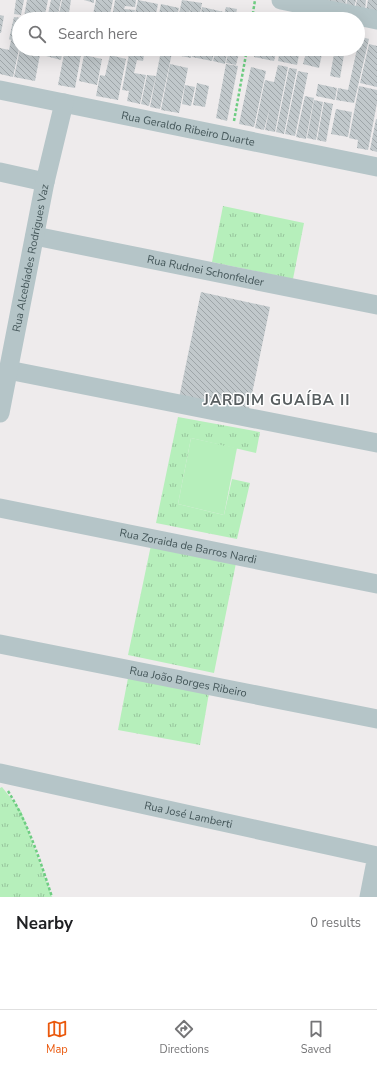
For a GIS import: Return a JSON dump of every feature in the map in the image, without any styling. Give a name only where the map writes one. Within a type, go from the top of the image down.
[{"type":"street","points":[[281,0],[339,12]]},
{"type":"street","points":[[365,18],[377,20]]},
{"type":"street","name":"Rua Geraldo Ribeiro Duarte","points":[[0,90],[377,167]]},
{"type":"street","name":"Rua Alcebíades Rodrigues Vaz","points":[[0,413],[45,182],[64,103]]},
{"type":"street","points":[[0,172],[45,182]]},
{"type":"street","name":"Rua Rudnei Schonfelder","points":[[35,236],[377,305]]},
{"type":"street","points":[[8,370],[377,443]]},
{"type":"street","name":"Rua Zoraida de Barros Nardi","points":[[0,508],[377,584]]},
{"type":"street","name":"Rua João Borges Ribeiro","points":[[0,644],[377,719]]},
{"type":"street","name":"Rua José Lamberti","points":[[2,779],[377,856]]},
{"type":"street","points":[[369,897],[377,856]]},
{"type":"path","points":[[253,12],[255,0]]},
{"type":"path","points":[[231,137],[246,56]]},
{"type":"path","points":[[2,779],[20,811],[43,869],[52,897]]},
{"type":"green space","points":[[223,206],[304,223],[293,279],[212,262]]},
{"type":"green space","points":[[178,417],[260,432],[256,453],[191,438],[178,504],[224,515],[232,479],[250,483],[237,539],[156,523]]},
{"type":"green space","points":[[191,438],[237,448],[224,515],[178,504]]},
{"type":"green space","points":[[151,545],[236,563],[214,673],[128,655]]},
{"type":"green space","points":[[128,678],[209,693],[200,745],[118,730]]},
{"type":"green space","points":[[2,787],[21,811],[52,897],[0,897],[0,788]]},
{"type":"building","points":[[16,0],[24,0],[22,12],[14,12]]},
{"type":"building","points":[[27,0],[48,0],[45,12],[25,12]]},
{"type":"building","points":[[51,0],[61,0],[58,12],[48,12]]},
{"type":"building","points":[[62,0],[71,0],[69,12],[59,12]]},
{"type":"building","points":[[84,0],[94,0],[94,3]]},
{"type":"building","points":[[96,0],[113,0],[110,12],[93,12]]},
{"type":"building","points":[[115,0],[136,0],[135,7],[125,6],[124,9],[135,10],[135,12],[113,12]]},
{"type":"building","points":[[138,0],[158,4],[156,12],[135,12]]},
{"type":"building","points":[[182,0],[202,3],[200,12],[190,12],[191,5],[190,12],[179,12]]},
{"type":"building","points":[[324,0],[346,0],[345,7]]},
{"type":"building","points":[[347,0],[356,0],[354,8],[346,7]]},
{"type":"building","points":[[357,0],[366,0],[365,10],[355,9]]},
{"type":"building","points":[[368,0],[377,0],[377,12],[366,11]]},
{"type":"building","points":[[161,4],[179,8],[178,12],[159,12]]},
{"type":"building","points":[[202,7],[224,12],[201,12]]},
{"type":"building","points":[[226,7],[237,9],[236,12],[225,12]]},
{"type":"building","points":[[0,15],[4,16],[1,33],[0,33]]},
{"type":"building","points":[[12,26],[12,56],[18,56],[13,77],[0,74],[0,48],[9,50],[11,40],[9,39]]},
{"type":"building","points":[[365,38],[369,39],[354,103],[336,100],[338,88],[348,90],[355,56],[365,56]]},
{"type":"building","points":[[369,44],[377,46],[377,87],[360,83]]},
{"type":"building","points":[[18,56],[40,56],[35,81],[14,77]]},
{"type":"building","points":[[46,56],[62,56],[61,60]]},
{"type":"building","points":[[64,56],[81,56],[75,88],[58,85]]},
{"type":"building","points":[[84,56],[102,59],[97,85],[79,81]]},
{"type":"building","points":[[110,56],[126,59],[118,100],[96,96],[100,75],[105,76]]},
{"type":"building","points":[[129,56],[144,56],[143,61],[137,60],[134,73],[146,75],[140,104],[127,101],[129,91],[122,90]]},
{"type":"building","points":[[160,56],[171,56],[160,109],[150,107]]},
{"type":"building","points":[[181,56],[191,56],[191,58]]},
{"type":"building","points":[[192,56],[213,56],[212,61]]},
{"type":"building","points":[[214,56],[227,56],[225,64],[213,61]]},
{"type":"building","points":[[228,56],[238,56],[236,65],[226,63]]},
{"type":"building","points":[[254,56],[275,56],[274,61]]},
{"type":"building","points":[[279,56],[299,56],[297,65],[278,61]]},
{"type":"building","points":[[305,56],[322,56],[319,68],[303,64]]},
{"type":"building","points":[[334,56],[344,56],[340,78],[330,76]]},
{"type":"building","points":[[170,64],[188,68],[179,113],[161,110]]},
{"type":"building","points":[[226,64],[238,66],[227,121],[216,118]]},
{"type":"building","points":[[278,65],[288,67],[275,132],[265,130],[270,107],[264,130],[255,128],[265,80],[274,82]]},
{"type":"building","points":[[251,67],[266,71],[254,127],[239,124]]},
{"type":"building","points":[[289,68],[297,69],[284,134],[276,132]]},
{"type":"building","points":[[298,71],[308,73],[295,136],[285,134]]},
{"type":"building","points":[[147,75],[156,76],[149,106],[141,104]]},
{"type":"building","points":[[197,83],[209,86],[205,107],[193,105]]},
{"type":"building","points":[[318,84],[337,88],[335,100],[316,96]]},
{"type":"building","points":[[185,85],[195,87],[191,106],[182,104]]},
{"type":"building","points":[[359,86],[377,90],[377,103],[368,150],[357,148],[358,140],[349,138]]},
{"type":"building","points":[[305,96],[314,98],[306,139],[296,137]]},
{"type":"building","points":[[314,100],[323,102],[316,140],[307,138]]},
{"type":"building","points":[[324,102],[333,104],[326,142],[317,140]]},
{"type":"building","points":[[336,109],[352,112],[348,137],[331,134]]},
{"type":"building","points":[[377,119],[377,152],[370,150]]},
{"type":"building","points":[[201,292],[270,307],[248,413],[179,398]]},
{"type":"district","name":"JARDIM GUAÍBA II","points":[[277,400]]}]
